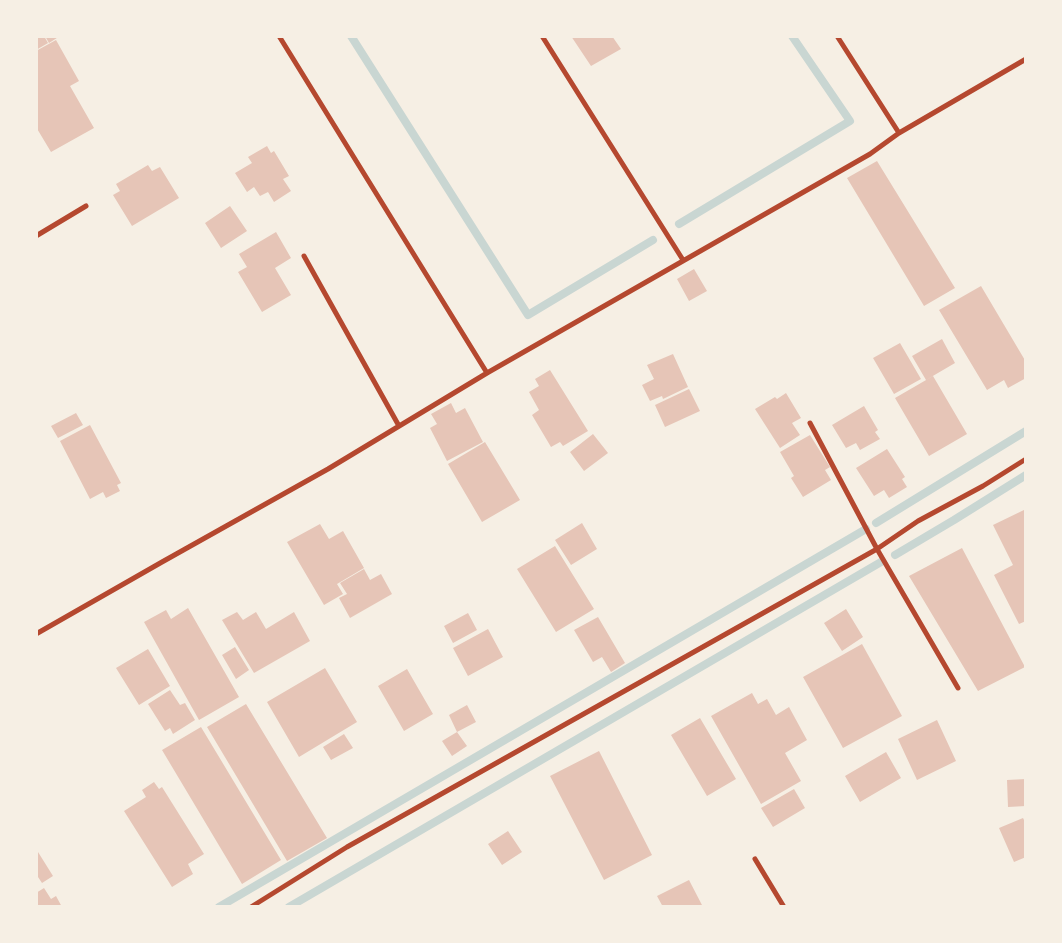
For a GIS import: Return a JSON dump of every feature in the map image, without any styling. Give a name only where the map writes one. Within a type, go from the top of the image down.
[{"type":"street","points":[[279,36],[487,373]]},
{"type":"street","points":[[542,36],[683,260]]},
{"type":"street","points":[[837,36],[899,133]]},
{"type":"street","points":[[36,634],[320,474],[487,373],[870,154],[899,133],[1026,59]]},
{"type":"street","points":[[36,236],[86,206]]},
{"type":"street","points":[[304,256],[399,426]]},
{"type":"street","points":[[810,423],[877,549],[958,688]]},
{"type":"street","points":[[251,907],[347,847],[877,549],[918,521],[1026,460]]},
{"type":"street","points":[[755,859],[784,907]]},
{"type":"building","points":[[36,36],[44,36],[48,43],[36,50]]},
{"type":"building","points":[[45,36],[60,36],[49,43]]},
{"type":"building","points":[[571,36],[612,36],[621,49],[591,66]]},
{"type":"building","points":[[56,40],[79,81],[70,86],[94,128],[51,152],[36,127],[36,51]]},
{"type":"building","points":[[267,146],[271,153],[274,151],[289,176],[283,179],[291,191],[274,202],[268,192],[260,196],[254,187],[247,192],[235,173],[252,163],[248,157]]},
{"type":"building","points":[[877,161],[955,288],[924,306],[847,178]]},
{"type":"building","points":[[148,165],[152,171],[160,167],[179,198],[132,226],[113,195],[120,191],[116,184]]},
{"type":"building","points":[[230,206],[247,231],[221,248],[205,223]]},
{"type":"building","points":[[276,232],[291,258],[275,268],[291,295],[262,312],[238,272],[247,267],[239,254]]},
{"type":"building","points":[[694,269],[707,291],[689,301],[677,279]]},
{"type":"building","points":[[981,286],[1026,362],[1026,378],[1008,388],[1004,380],[987,390],[939,310]]},
{"type":"building","points":[[942,339],[955,363],[926,380],[912,356]]},
{"type":"building","points":[[900,343],[921,379],[894,394],[873,358]]},
{"type":"building","points":[[673,354],[688,387],[663,399],[662,396],[650,401],[642,385],[654,379],[647,365]]},
{"type":"building","points":[[550,370],[588,431],[563,446],[560,442],[551,447],[532,415],[539,410],[529,392],[539,386],[535,379]]},
{"type":"building","points":[[933,376],[967,434],[929,456],[895,398]]},
{"type":"building","points":[[689,389],[700,411],[665,427],[655,405]]},
{"type":"building","points":[[786,393],[801,418],[792,423],[800,435],[780,448],[755,409]]},
{"type":"building","points":[[451,403],[456,413],[465,408],[483,442],[447,461],[430,428],[437,424],[431,414]]},
{"type":"building","points":[[864,406],[878,430],[875,432],[880,439],[860,450],[856,443],[846,448],[832,425]]},
{"type":"building","points":[[76,413],[83,425],[58,438],[51,426]]},
{"type":"building","points":[[90,425],[121,483],[117,485],[120,491],[106,498],[103,492],[90,499],[60,441]]},
{"type":"building","points":[[593,434],[608,453],[584,471],[570,452]]},
{"type":"building","points":[[810,435],[830,467],[825,470],[831,480],[803,497],[791,478],[794,476],[780,452]]},
{"type":"building","points":[[485,442],[520,500],[482,522],[448,464]]},
{"type":"building","points":[[887,449],[905,477],[902,479],[907,487],[889,498],[884,490],[874,496],[856,468]]},
{"type":"building","points":[[1026,509],[1026,621],[1019,624],[994,575],[1013,565],[993,525]]},
{"type":"building","points":[[582,523],[597,549],[571,565],[555,540]]},
{"type":"building","points":[[320,524],[329,539],[343,531],[364,568],[337,584],[343,594],[324,605],[287,542]]},
{"type":"building","points":[[555,546],[594,609],[556,632],[517,569]]},
{"type":"building","points":[[962,548],[1025,667],[978,691],[909,576]]},
{"type":"building","points":[[364,569],[370,580],[381,574],[392,594],[350,618],[339,598],[347,594],[340,583]]},
{"type":"building","points":[[188,608],[239,697],[199,720],[144,622],[166,610],[171,619]]},
{"type":"building","points":[[846,609],[863,637],[842,651],[824,623]]},
{"type":"building","points":[[237,612],[243,620],[256,612],[266,629],[294,612],[310,641],[254,673],[222,620]]},
{"type":"building","points":[[468,613],[477,630],[453,643],[444,626]]},
{"type":"building","points":[[598,617],[625,663],[611,672],[602,657],[593,662],[574,630]]},
{"type":"building","points":[[488,629],[503,657],[468,676],[453,648]]},
{"type":"building","points":[[862,644],[902,716],[843,748],[803,677]]},
{"type":"building","points":[[235,647],[249,670],[236,679],[222,655]]},
{"type":"building","points":[[148,649],[170,686],[139,705],[116,668]]},
{"type":"building","points":[[325,668],[357,722],[299,757],[267,702]]},
{"type":"building","points":[[407,669],[433,714],[404,731],[378,686]]},
{"type":"building","points":[[170,690],[180,705],[185,703],[195,720],[173,734],[170,728],[165,731],[148,704]]},
{"type":"building","points":[[752,693],[758,704],[767,699],[776,715],[789,707],[807,740],[785,753],[801,781],[761,804],[711,716]]},
{"type":"building","points":[[246,704],[327,838],[287,861],[207,727]]},
{"type":"building","points":[[467,705],[476,722],[457,732],[449,715]]},
{"type":"building","points":[[700,718],[736,779],[707,796],[671,735]]},
{"type":"building","points":[[937,720],[956,761],[917,780],[898,739]]},
{"type":"building","points":[[201,727],[281,860],[242,884],[162,750]]},
{"type":"building","points":[[457,732],[467,746],[452,756],[442,741]]},
{"type":"building","points":[[344,734],[353,748],[331,760],[323,747]]},
{"type":"building","points":[[599,751],[652,855],[604,880],[550,776]]},
{"type":"building","points":[[886,752],[901,778],[860,802],[845,776]]},
{"type":"building","points":[[1026,779],[1026,806],[1008,807],[1007,780]]},
{"type":"building","points":[[154,782],[159,789],[162,787],[204,854],[188,864],[193,874],[172,887],[124,811],[146,797],[142,790]]},
{"type":"building","points":[[794,789],[805,808],[773,827],[761,808]]},
{"type":"building","points":[[1023,818],[1026,824],[1026,857],[1014,862],[999,828]]},
{"type":"building","points":[[508,831],[522,852],[502,865],[488,844]]},
{"type":"building","points":[[38,852],[53,876],[42,883],[36,874],[36,853]]},
{"type":"building","points":[[689,880],[703,907],[663,907],[657,896]]},
{"type":"building","points":[[44,888],[51,899],[56,896],[62,907],[36,907],[36,893]]},
{"type":"waterway","points":[[351,36],[528,315],[653,240]]},
{"type":"waterway","points":[[679,224],[850,121],[792,36]]},
{"type":"waterway","points":[[876,523],[1026,431]]},
{"type":"waterway","points":[[895,555],[1026,475]]},
{"type":"waterway","points":[[219,907],[866,529]]},
{"type":"waterway","points":[[289,907],[881,562]]}]
